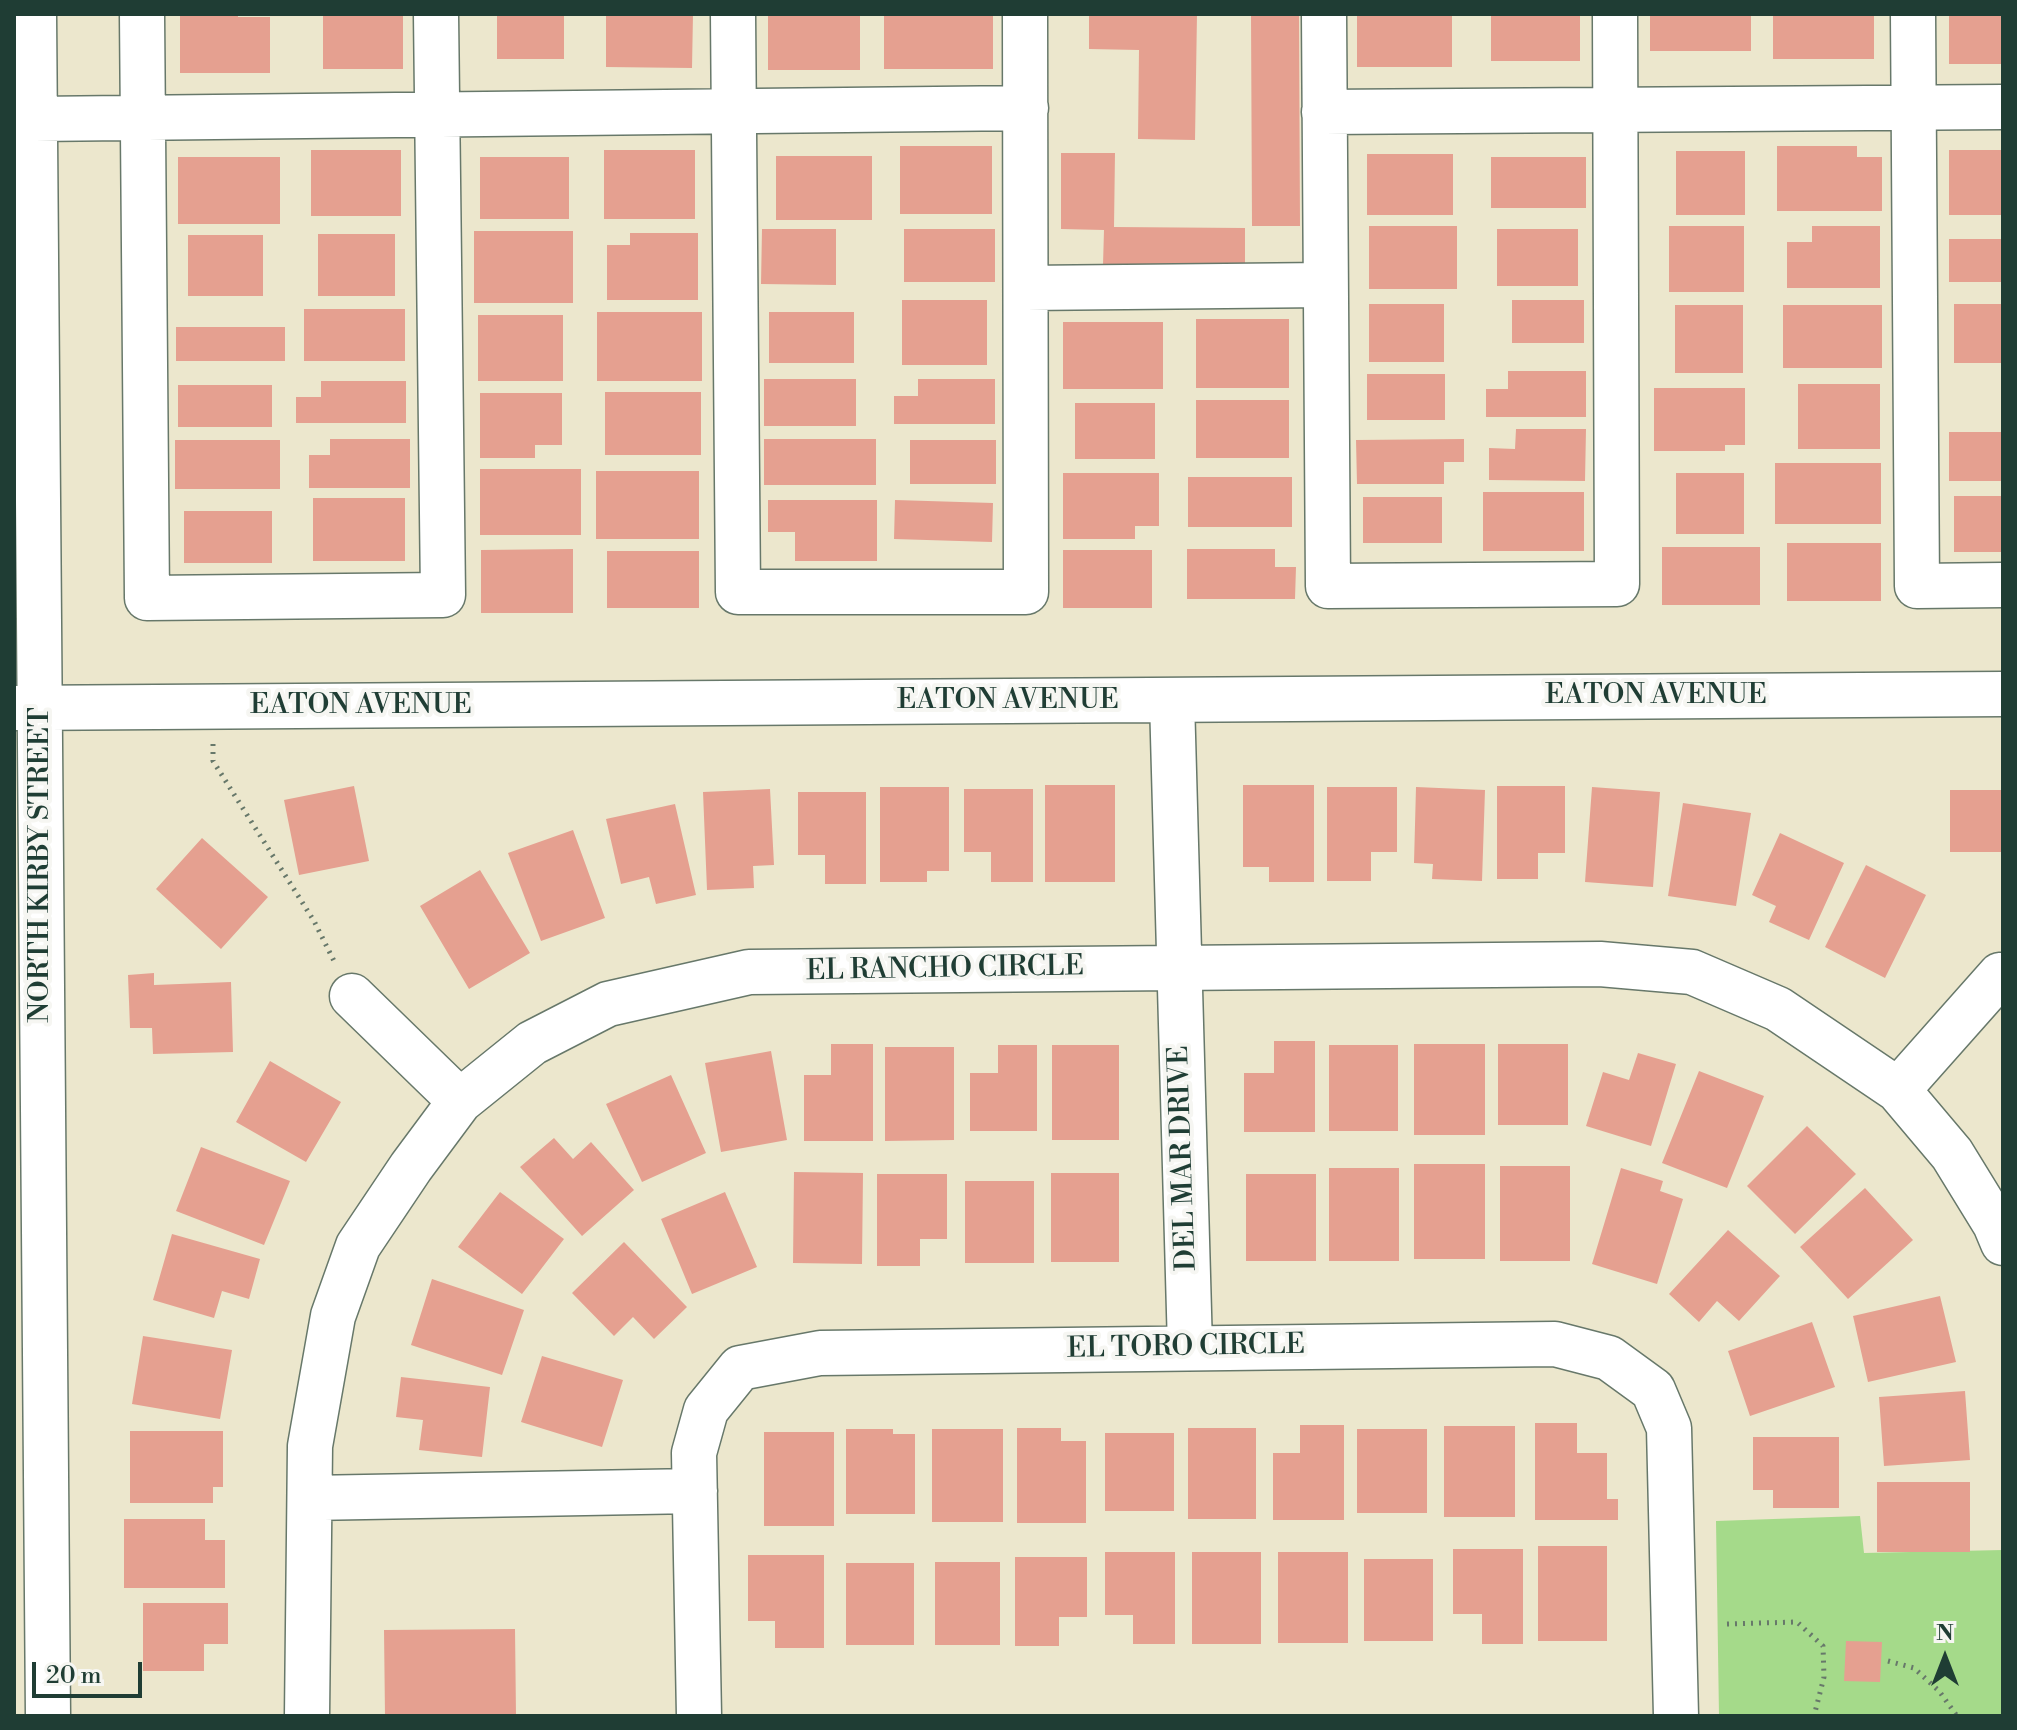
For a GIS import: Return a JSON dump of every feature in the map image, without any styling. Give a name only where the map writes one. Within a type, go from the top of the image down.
[{"type":"street","name":"NORTH KIRBY STREET","points":[[34,14],[35,119],[25,310],[28,1093],[48,1716]]},
{"type":"street","points":[[142,14],[147,598],[443,595],[436,14]]},
{"type":"street","points":[[733,14],[738,592],[1026,592],[1025,14]]},
{"type":"street","points":[[1324,14],[1328,586],[1617,584],[1615,14]]},
{"type":"street","points":[[1913,14],[1917,586],[2003,585]]},
{"type":"street","points":[[1324,112],[2003,107]]},
{"type":"street","points":[[35,119],[1026,108]]},
{"type":"street","points":[[1026,288],[1325,285]]},
{"type":"street","name":"EATON AVENUE","points":[[27,708],[2003,694]]},
{"type":"street","name":"DEL MAR DRIVE","points":[[1172,700],[1190,1348]]},
{"type":"street","name":"EL RANCHO CIRCLE","points":[[307,1716],[310,1446],[333,1316],[358,1246],[460,1101],[532,1043],[608,1004],[749,972],[1600,964],[1692,972],[1778,1009],[1898,1090],[1952,1154],[1995,1224],[2003,1243]]},
{"type":"street","points":[[1898,1090],[2000,975]]},
{"type":"street","points":[[352,996],[460,1101]]},
{"type":"street","name":"EL TORO CIRCLE","points":[[699,1716],[694,1453],[706,1410],[740,1368],[820,1353],[1555,1344],[1609,1358],[1653,1390],[1669,1428],[1676,1716]]},
{"type":"street","points":[[310,1498],[695,1491]]},
{"type":"path","points":[[211,707],[213,761],[314,921],[352,996]]},
{"type":"path","points":[[1727,1624],[1797,1622],[1823,1646],[1824,1677],[1814,1716]]},
{"type":"path","points":[[1888,1661],[1914,1668],[1939,1691],[1957,1716]]},
{"type":"green space","points":[[1860,1516],[1864,1553],[2003,1550],[2003,1716],[1719,1716],[1716,1521]]},
{"type":"building","points":[[180,14],[270,17],[270,73],[180,73]]},
{"type":"building","points":[[323,14],[403,14],[403,69],[323,69]]},
{"type":"building","points":[[497,14],[564,14],[564,59],[497,59]]},
{"type":"building","points":[[606,14],[693,14],[692,68],[606,67]]},
{"type":"building","points":[[768,14],[860,14],[860,70],[768,70]]},
{"type":"building","points":[[884,14],[993,14],[993,69],[884,69]]},
{"type":"building","points":[[1089,14],[1197,14],[1195,140],[1138,139],[1139,50],[1089,49]]},
{"type":"building","points":[[1251,14],[1299,14],[1300,226],[1252,226]]},
{"type":"building","points":[[1357,14],[1452,14],[1452,67],[1357,67]]},
{"type":"building","points":[[1491,14],[1580,14],[1580,61],[1491,61]]},
{"type":"building","points":[[1650,14],[1751,14],[1751,51],[1650,51]]},
{"type":"building","points":[[1773,14],[1874,14],[1874,59],[1773,59]]},
{"type":"building","points":[[1949,14],[2003,14],[2003,64],[1949,64]]},
{"type":"building","points":[[900,146],[992,146],[992,214],[900,214]]},
{"type":"building","points":[[1777,146],[1857,146],[1857,157],[1882,157],[1882,211],[1777,211]]},
{"type":"building","points":[[311,150],[401,150],[401,216],[311,216]]},
{"type":"building","points":[[604,150],[695,150],[695,219],[604,219]]},
{"type":"building","points":[[1949,150],[2003,150],[2003,215],[1949,215]]},
{"type":"building","points":[[1676,151],[1745,151],[1745,215],[1676,215]]},
{"type":"building","points":[[1061,153],[1115,153],[1114,227],[1245,228],[1245,266],[1103,265],[1104,230],[1061,229]]},
{"type":"building","points":[[1367,154],[1453,154],[1453,215],[1367,215]]},
{"type":"building","points":[[776,156],[872,156],[872,220],[776,220]]},
{"type":"building","points":[[178,157],[280,157],[280,224],[178,224]]},
{"type":"building","points":[[480,157],[569,157],[569,219],[480,219]]},
{"type":"building","points":[[1491,157],[1586,157],[1586,208],[1491,208]]},
{"type":"building","points":[[1369,226],[1457,226],[1457,289],[1369,289]]},
{"type":"building","points":[[1669,226],[1744,226],[1744,292],[1669,292]]},
{"type":"building","points":[[1812,226],[1880,226],[1880,288],[1787,288],[1787,242],[1812,242]]},
{"type":"building","points":[[762,229],[836,229],[836,285],[761,284]]},
{"type":"building","points":[[904,229],[995,229],[995,282],[904,282]]},
{"type":"building","points":[[1497,229],[1578,229],[1578,286],[1497,286]]},
{"type":"building","points":[[474,231],[573,231],[573,303],[474,303]]},
{"type":"building","points":[[630,233],[698,233],[698,300],[607,300],[607,245],[630,245]]},
{"type":"building","points":[[318,234],[395,234],[395,296],[318,296]]},
{"type":"building","points":[[188,235],[263,235],[263,296],[188,296]]},
{"type":"building","points":[[1949,239],[2003,239],[2003,282],[1949,282]]},
{"type":"building","points":[[902,300],[987,300],[987,365],[902,365]]},
{"type":"building","points":[[1512,300],[1584,300],[1584,343],[1512,343]]},
{"type":"building","points":[[1369,304],[1444,304],[1444,362],[1369,362]]},
{"type":"building","points":[[1954,304],[2003,304],[2003,363],[1954,363]]},
{"type":"building","points":[[1675,305],[1743,305],[1743,373],[1675,373]]},
{"type":"building","points":[[1783,305],[1882,305],[1882,368],[1783,368]]},
{"type":"building","points":[[304,309],[405,309],[405,361],[304,361]]},
{"type":"building","points":[[597,312],[702,312],[702,381],[597,381]]},
{"type":"building","points":[[769,312],[854,312],[854,363],[769,363]]},
{"type":"building","points":[[478,315],[563,315],[563,381],[478,381]]},
{"type":"building","points":[[1196,319],[1289,319],[1289,388],[1196,388]]},
{"type":"building","points":[[1063,322],[1163,322],[1163,389],[1063,389]]},
{"type":"building","points":[[176,327],[285,327],[285,361],[176,361]]},
{"type":"building","points":[[1508,371],[1586,371],[1586,417],[1486,417],[1486,389],[1508,389]]},
{"type":"building","points":[[1367,374],[1445,374],[1445,420],[1367,420]]},
{"type":"building","points":[[764,379],[856,379],[856,426],[764,426]]},
{"type":"building","points":[[918,379],[995,379],[995,424],[894,424],[894,396],[918,396]]},
{"type":"building","points":[[321,381],[406,381],[406,423],[296,423],[296,397],[321,397]]},
{"type":"building","points":[[1798,384],[1880,384],[1880,449],[1798,449]]},
{"type":"building","points":[[178,385],[272,385],[272,427],[178,427]]},
{"type":"building","points":[[1654,388],[1745,388],[1745,445],[1725,445],[1725,451],[1654,451]]},
{"type":"building","points":[[605,392],[701,392],[701,455],[605,455]]},
{"type":"building","points":[[480,393],[562,393],[562,445],[535,445],[535,458],[480,458]]},
{"type":"building","points":[[1196,400],[1289,400],[1289,458],[1196,458]]},
{"type":"building","points":[[1075,403],[1155,403],[1155,459],[1075,459]]},
{"type":"building","points":[[1516,429],[1586,429],[1585,481],[1489,480],[1489,448],[1515,449]]},
{"type":"building","points":[[1949,432],[2003,432],[2003,481],[1949,481]]},
{"type":"building","points":[[330,439],[410,439],[410,488],[309,488],[309,455],[330,455]]},
{"type":"building","points":[[764,439],[876,439],[876,485],[764,485]]},
{"type":"building","points":[[1464,439],[1464,462],[1444,462],[1444,484],[1357,484],[1356,440]]},
{"type":"building","points":[[175,440],[280,440],[280,489],[175,489]]},
{"type":"building","points":[[910,440],[996,440],[996,484],[910,484]]},
{"type":"building","points":[[1775,463],[1881,463],[1881,524],[1775,524]]},
{"type":"building","points":[[480,469],[581,469],[581,535],[480,535]]},
{"type":"building","points":[[596,471],[699,471],[699,539],[596,539]]},
{"type":"building","points":[[1063,473],[1159,473],[1159,526],[1135,526],[1135,539],[1063,539]]},
{"type":"building","points":[[1676,473],[1744,473],[1744,534],[1676,534]]},
{"type":"building","points":[[1188,477],[1292,477],[1292,527],[1188,527]]},
{"type":"building","points":[[1483,492],[1584,492],[1584,551],[1483,551]]},
{"type":"building","points":[[1954,496],[2003,496],[2003,552],[1954,552]]},
{"type":"building","points":[[1363,497],[1442,497],[1442,543],[1363,543]]},
{"type":"building","points":[[313,498],[405,498],[405,561],[313,561]]},
{"type":"building","points":[[768,500],[877,500],[877,561],[795,561],[795,532],[768,532]]},
{"type":"building","points":[[895,500],[993,503],[992,542],[894,539]]},
{"type":"building","points":[[184,511],[272,511],[272,563],[184,563]]},
{"type":"building","points":[[1787,543],[1881,543],[1881,601],[1787,601]]},
{"type":"building","points":[[1662,547],[1760,547],[1760,605],[1662,605]]},
{"type":"building","points":[[573,549],[573,613],[481,613],[481,550]]},
{"type":"building","points":[[1187,549],[1275,549],[1275,567],[1296,567],[1295,599],[1187,599]]},
{"type":"building","points":[[1063,550],[1152,550],[1152,608],[1063,608]]},
{"type":"building","points":[[607,551],[699,551],[699,608],[607,608]]},
{"type":"building","points":[[1045,785],[1115,785],[1115,882],[1045,882]]},
{"type":"building","points":[[1243,785],[1314,785],[1314,882],[1269,882],[1269,867],[1243,867]]},
{"type":"building","points":[[354,786],[369,861],[299,875],[284,800]]},
{"type":"building","points":[[1497,786],[1565,786],[1565,853],[1538,853],[1538,879],[1497,879]]},
{"type":"building","points":[[880,787],[949,787],[949,871],[927,871],[927,882],[880,882]]},
{"type":"building","points":[[1327,787],[1397,787],[1397,852],[1371,852],[1371,881],[1327,881]]},
{"type":"building","points":[[1416,787],[1485,790],[1482,881],[1432,879],[1433,864],[1414,863]]},
{"type":"building","points":[[1592,787],[1660,792],[1653,887],[1585,882]]},
{"type":"building","points":[[770,789],[774,865],[753,866],[754,888],[707,890],[703,792]]},
{"type":"building","points":[[964,789],[1033,789],[1033,882],[991,882],[991,852],[964,852]]},
{"type":"building","points":[[1950,790],[2003,790],[2003,852],[1950,852]]},
{"type":"building","points":[[798,792],[866,792],[866,884],[825,884],[825,855],[798,855]]},
{"type":"building","points":[[1683,803],[1751,813],[1736,906],[1668,896]]},
{"type":"building","points":[[675,804],[696,895],[656,904],[649,877],[621,884],[606,819]]},
{"type":"building","points":[[573,830],[605,918],[541,941],[508,853]]},
{"type":"building","points":[[1780,833],[1844,863],[1809,940],[1769,922],[1776,906],[1752,895]]},
{"type":"building","points":[[202,838],[268,897],[221,949],[156,889]]},
{"type":"building","points":[[1866,865],[1926,895],[1885,978],[1825,947]]},
{"type":"building","points":[[480,870],[530,953],[469,989],[420,906]]},
{"type":"building","points":[[154,973],[154,985],[231,982],[233,1052],[153,1054],[152,1028],[130,1028],[128,975]]},
{"type":"building","points":[[1274,1041],[1315,1041],[1315,1132],[1244,1132],[1244,1073],[1274,1073]]},
{"type":"building","points":[[831,1044],[873,1044],[873,1141],[804,1141],[804,1075],[831,1075]]},
{"type":"building","points":[[1414,1044],[1485,1044],[1485,1135],[1414,1135]]},
{"type":"building","points":[[1498,1044],[1568,1044],[1568,1125],[1498,1125]]},
{"type":"building","points":[[998,1045],[1037,1045],[1037,1131],[970,1131],[970,1073],[998,1073]]},
{"type":"building","points":[[1052,1045],[1119,1045],[1119,1140],[1052,1140]]},
{"type":"building","points":[[1329,1045],[1398,1045],[1398,1131],[1329,1131]]},
{"type":"building","points":[[885,1047],[954,1047],[954,1140],[885,1141]]},
{"type":"building","points":[[771,1051],[787,1140],[721,1152],[705,1063]]},
{"type":"building","points":[[1638,1053],[1676,1064],[1651,1146],[1586,1126],[1603,1072],[1629,1080]]},
{"type":"building","points":[[270,1061],[341,1102],[306,1162],[236,1122]]},
{"type":"building","points":[[1699,1071],[1764,1096],[1727,1188],[1662,1163]]},
{"type":"building","points":[[671,1075],[706,1153],[642,1182],[606,1104]]},
{"type":"building","points":[[1807,1126],[1856,1174],[1795,1234],[1747,1186]]},
{"type":"building","points":[[554,1138],[573,1159],[591,1142],[634,1190],[582,1236],[520,1167]]},
{"type":"building","points":[[201,1147],[290,1181],[264,1245],[176,1211]]},
{"type":"building","points":[[1414,1164],[1485,1164],[1485,1259],[1414,1259]]},
{"type":"building","points":[[1500,1166],[1570,1166],[1570,1261],[1500,1261]]},
{"type":"building","points":[[1329,1168],[1399,1168],[1399,1261],[1329,1261]]},
{"type":"building","points":[[1621,1168],[1663,1181],[1660,1191],[1683,1199],[1657,1284],[1592,1264]]},
{"type":"building","points":[[794,1172],[863,1173],[862,1264],[793,1263]]},
{"type":"building","points":[[1051,1173],[1119,1173],[1119,1262],[1051,1262]]},
{"type":"building","points":[[877,1174],[947,1174],[947,1239],[920,1239],[920,1266],[877,1266]]},
{"type":"building","points":[[1246,1174],[1316,1174],[1316,1261],[1246,1261]]},
{"type":"building","points":[[965,1181],[1034,1181],[1034,1263],[965,1263]]},
{"type":"building","points":[[1865,1188],[1913,1240],[1848,1299],[1800,1247]]},
{"type":"building","points":[[500,1192],[564,1239],[522,1294],[458,1247]]},
{"type":"building","points":[[725,1192],[757,1267],[692,1294],[661,1219]]},
{"type":"building","points":[[1728,1230],[1780,1276],[1739,1321],[1717,1301],[1699,1322],[1669,1294]]},
{"type":"building","points":[[172,1234],[260,1259],[249,1299],[222,1291],[214,1318],[153,1300]]},
{"type":"building","points":[[624,1242],[687,1307],[654,1339],[633,1317],[614,1336],[572,1293]]},
{"type":"building","points":[[432,1279],[524,1310],[502,1375],[411,1345]]},
{"type":"building","points":[[1940,1296],[1956,1362],[1868,1382],[1853,1316]]},
{"type":"building","points":[[1812,1322],[1835,1387],[1750,1416],[1728,1351]]},
{"type":"building","points":[[143,1336],[232,1350],[220,1419],[132,1404]]},
{"type":"building","points":[[542,1356],[623,1380],[602,1447],[521,1422]]},
{"type":"building","points":[[401,1377],[490,1387],[482,1457],[419,1450],[423,1420],[396,1417]]},
{"type":"building","points":[[1965,1391],[1970,1460],[1884,1466],[1879,1397]]},
{"type":"building","points":[[1535,1423],[1577,1423],[1577,1453],[1607,1453],[1607,1499],[1618,1499],[1618,1520],[1535,1520]]},
{"type":"building","points":[[1300,1425],[1344,1425],[1344,1520],[1273,1520],[1273,1453],[1300,1453]]},
{"type":"building","points":[[1444,1426],[1515,1426],[1515,1517],[1444,1517]]},
{"type":"building","points":[[1017,1428],[1061,1428],[1061,1441],[1086,1441],[1086,1523],[1017,1523]]},
{"type":"building","points":[[1188,1428],[1256,1428],[1256,1519],[1188,1519]]},
{"type":"building","points":[[846,1429],[893,1429],[893,1434],[915,1434],[915,1514],[846,1514]]},
{"type":"building","points":[[932,1429],[1003,1429],[1003,1522],[932,1522]]},
{"type":"building","points":[[1357,1429],[1427,1429],[1427,1513],[1357,1513]]},
{"type":"building","points":[[130,1431],[223,1431],[223,1487],[213,1487],[213,1503],[130,1503]]},
{"type":"building","points":[[764,1432],[834,1432],[834,1526],[764,1526]]},
{"type":"building","points":[[1105,1433],[1174,1433],[1174,1511],[1105,1511]]},
{"type":"building","points":[[1753,1437],[1839,1437],[1839,1508],[1773,1508],[1773,1490],[1753,1490]]},
{"type":"building","points":[[1877,1482],[1970,1482],[1970,1552],[1877,1552]]},
{"type":"building","points":[[124,1519],[205,1519],[205,1540],[225,1540],[225,1588],[124,1588]]},
{"type":"building","points":[[1538,1546],[1607,1546],[1607,1641],[1538,1641]]},
{"type":"building","points":[[1453,1549],[1523,1549],[1523,1644],[1482,1644],[1482,1614],[1453,1614]]},
{"type":"building","points":[[1105,1552],[1175,1552],[1175,1644],[1133,1644],[1133,1615],[1105,1615]]},
{"type":"building","points":[[1192,1552],[1261,1552],[1261,1644],[1192,1644]]},
{"type":"building","points":[[1278,1552],[1348,1552],[1348,1643],[1278,1643]]},
{"type":"building","points":[[748,1555],[824,1555],[824,1648],[775,1648],[775,1621],[748,1621]]},
{"type":"building","points":[[1015,1557],[1087,1557],[1087,1617],[1059,1617],[1059,1646],[1015,1646]]},
{"type":"building","points":[[1364,1559],[1433,1559],[1433,1641],[1364,1641]]},
{"type":"building","points":[[935,1562],[1000,1562],[1000,1645],[935,1645]]},
{"type":"building","points":[[846,1563],[914,1563],[914,1645],[846,1645]]},
{"type":"building","points":[[143,1603],[228,1603],[228,1644],[204,1644],[204,1671],[143,1671]]},
{"type":"building","points":[[515,1629],[516,1716],[385,1716],[384,1630]]},
{"type":"building","points":[[1846,1641],[1882,1642],[1880,1682],[1844,1681]]}]
